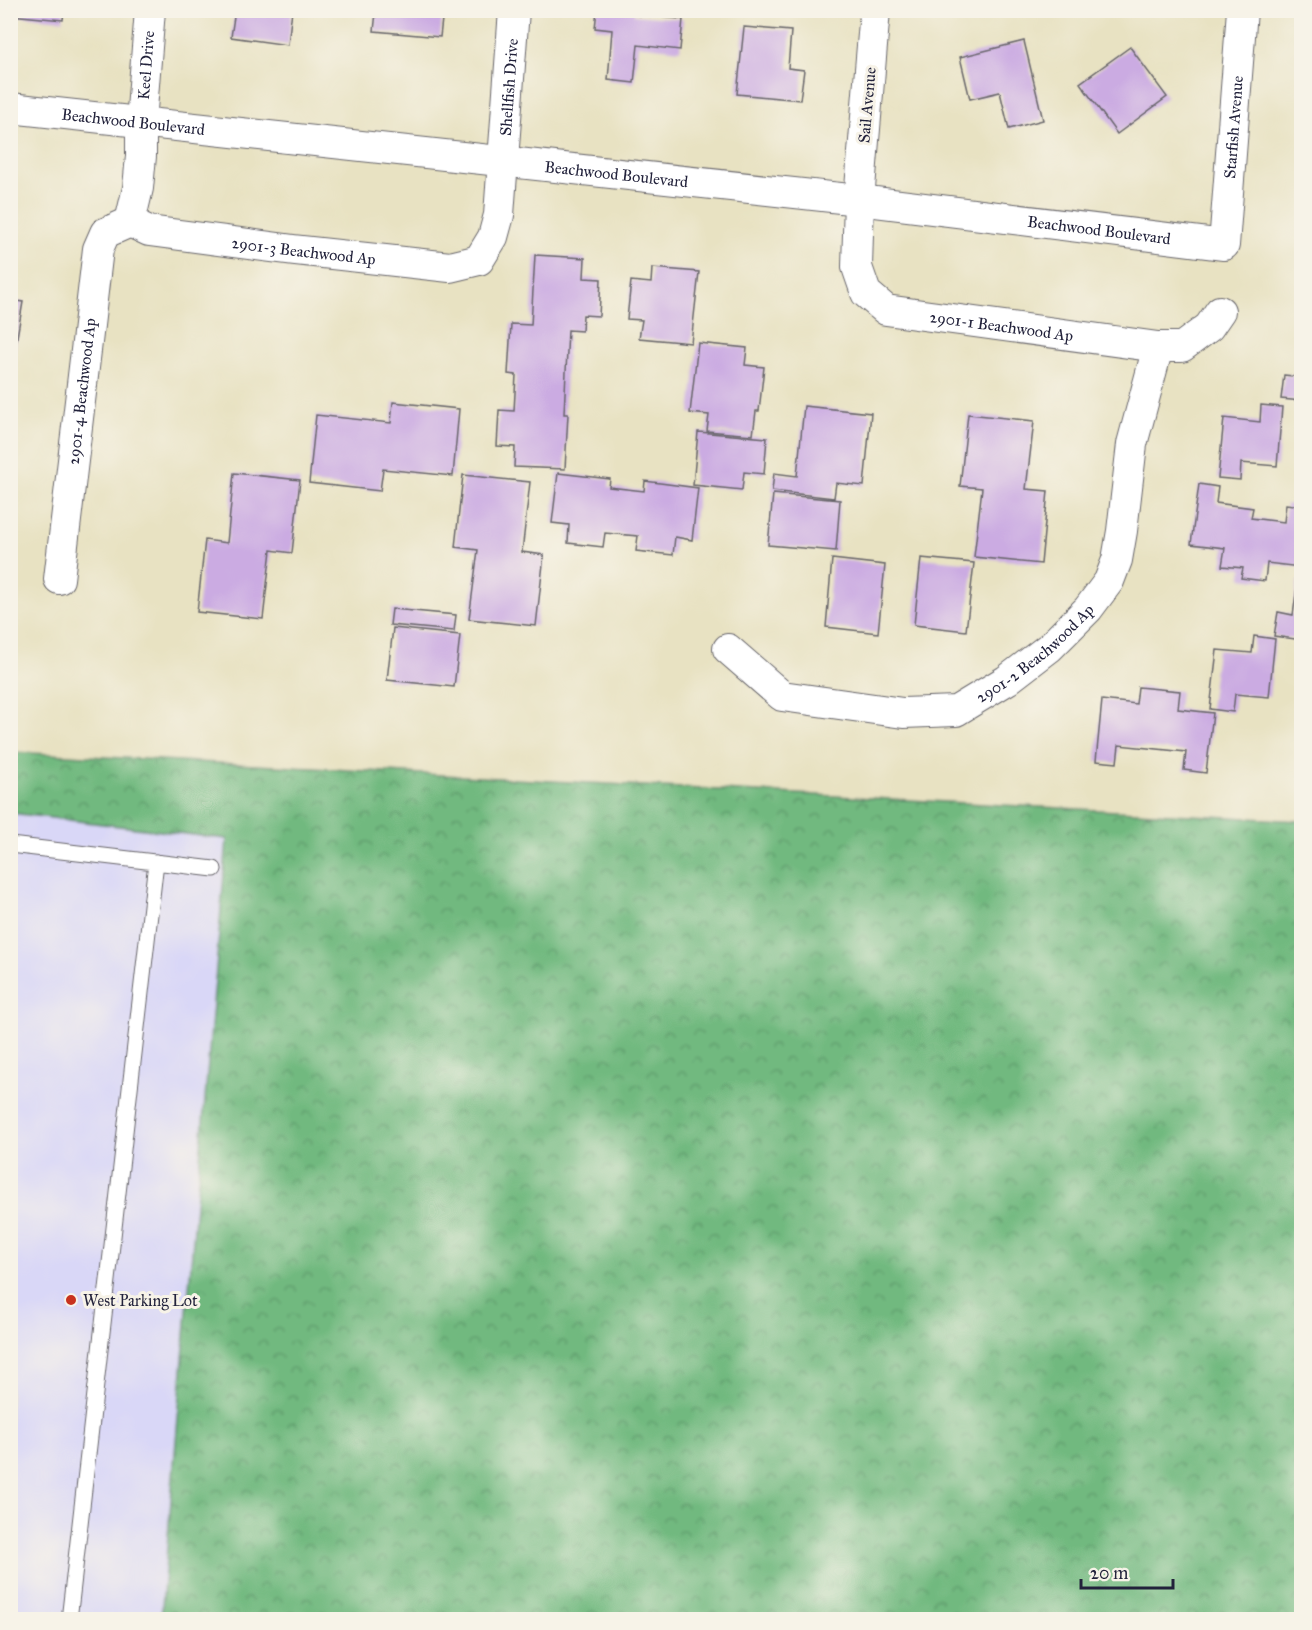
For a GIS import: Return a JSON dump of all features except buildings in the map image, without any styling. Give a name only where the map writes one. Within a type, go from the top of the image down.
[{"type":"street","name":"Keel Drive","points":[[141,122],[150,10]]},
{"type":"street","name":"Shellfish Drive","points":[[502,162],[514,10]]},
{"type":"street","name":"Sail Avenue","points":[[859,200],[875,10]]},
{"type":"street","name":"Starfish Avenue","points":[[1224,245],[1242,10]]},
{"type":"street","name":"Beachwood Boulevard","points":[[10,108],[859,200],[1224,245]]},
{"type":"street","points":[[130,222],[138,188],[141,122]]},
{"type":"street","name":"2901-3 Beachwood Ap","points":[[130,222],[149,231],[450,267],[479,260],[493,237],[499,215],[502,162]]},
{"type":"street","name":"2901-1 Beachwood Ap","points":[[859,200],[857,267],[866,293],[886,310],[1158,347],[1182,347],[1209,327],[1221,311]]},
{"type":"street","name":"2901-4 Beachwood Ap","points":[[59,579],[98,249],[105,233],[130,222]]},
{"type":"street","name":"2901-2 Beachwood Ap","points":[[728,649],[782,696],[903,713],[956,711],[1007,680],[1050,647],[1088,609],[1109,581],[1117,560],[1122,531],[1132,444],[1158,347]]},
{"type":"lane","points":[[10,845],[214,869]]},
{"type":"lane","points":[[69,1620],[156,862]]},
{"type":"shaded area","points":[[11,813],[227,838],[161,1619],[11,1620]]},
{"type":"green space","points":[[11,752],[1301,821],[1301,1619],[161,1619],[227,839],[11,813]]},
{"type":"place","name":"West Parking Lot","points":[[71,1300]]}]
